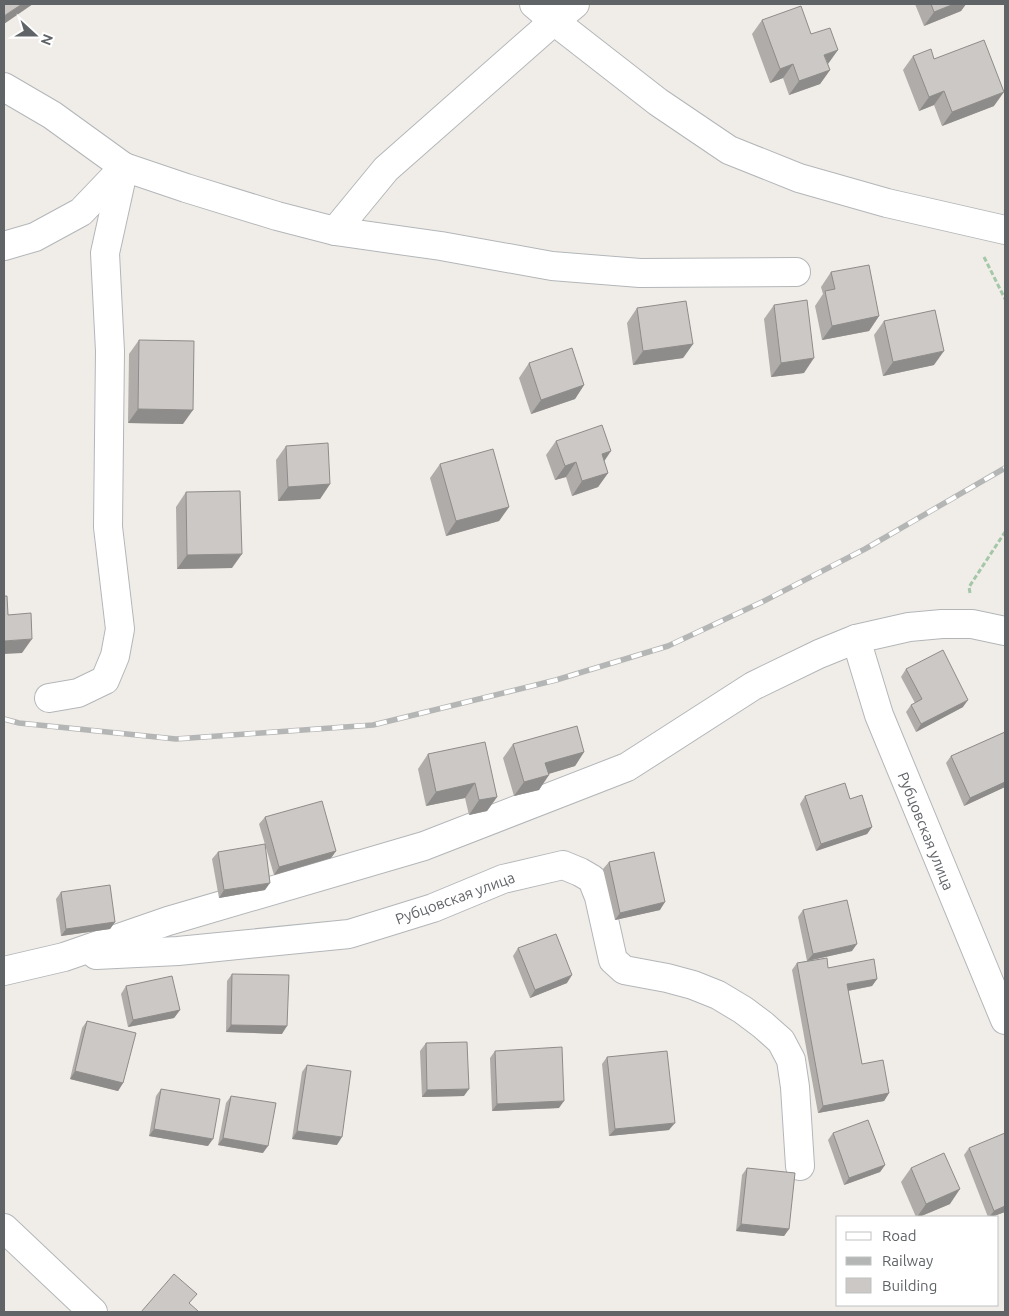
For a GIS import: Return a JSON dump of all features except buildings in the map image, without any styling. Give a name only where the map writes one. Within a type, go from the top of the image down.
[{"type":"street","points":[[534,4],[554,22],[658,102],[729,150],[816,183],[887,203],[1005,230]]},
{"type":"street","points":[[336,231],[386,169],[575,4]]},
{"type":"street","points":[[4,87],[52,115],[124,167],[268,214],[336,231],[441,246],[552,266],[640,273],[796,272]]},
{"type":"street","points":[[4,246],[35,237],[81,212],[124,167]]},
{"type":"street","points":[[49,698],[78,693],[105,680],[115,656],[120,629],[108,527],[110,351],[105,253],[124,167]]},
{"type":"street","name":"Рубцовская улица","points":[[4,971],[64,957],[168,921],[424,846],[627,766],[753,686],[819,654],[856,639],[909,627],[942,624],[972,624],[1003,635]]},
{"type":"street","name":"Рубцовская улица","points":[[856,639],[879,715],[1005,1020]]},
{"type":"street","name":"Рубцовская улица","points":[[64,957],[178,951],[349,934],[433,908],[503,878],[563,865],[592,879],[599,897],[614,960],[624,970],[667,978],[693,985],[718,995],[757,1020],[781,1041],[791,1060],[795,1087],[800,1166]]},
{"type":"street","points":[[4,1228],[93,1312]]},
{"type":"path","points":[[972,624],[969,587],[1005,532]]},
{"type":"railway","points":[[4,719],[19,723],[176,739],[373,725],[556,680],[668,646],[762,602],[865,549],[1005,468]]}]
